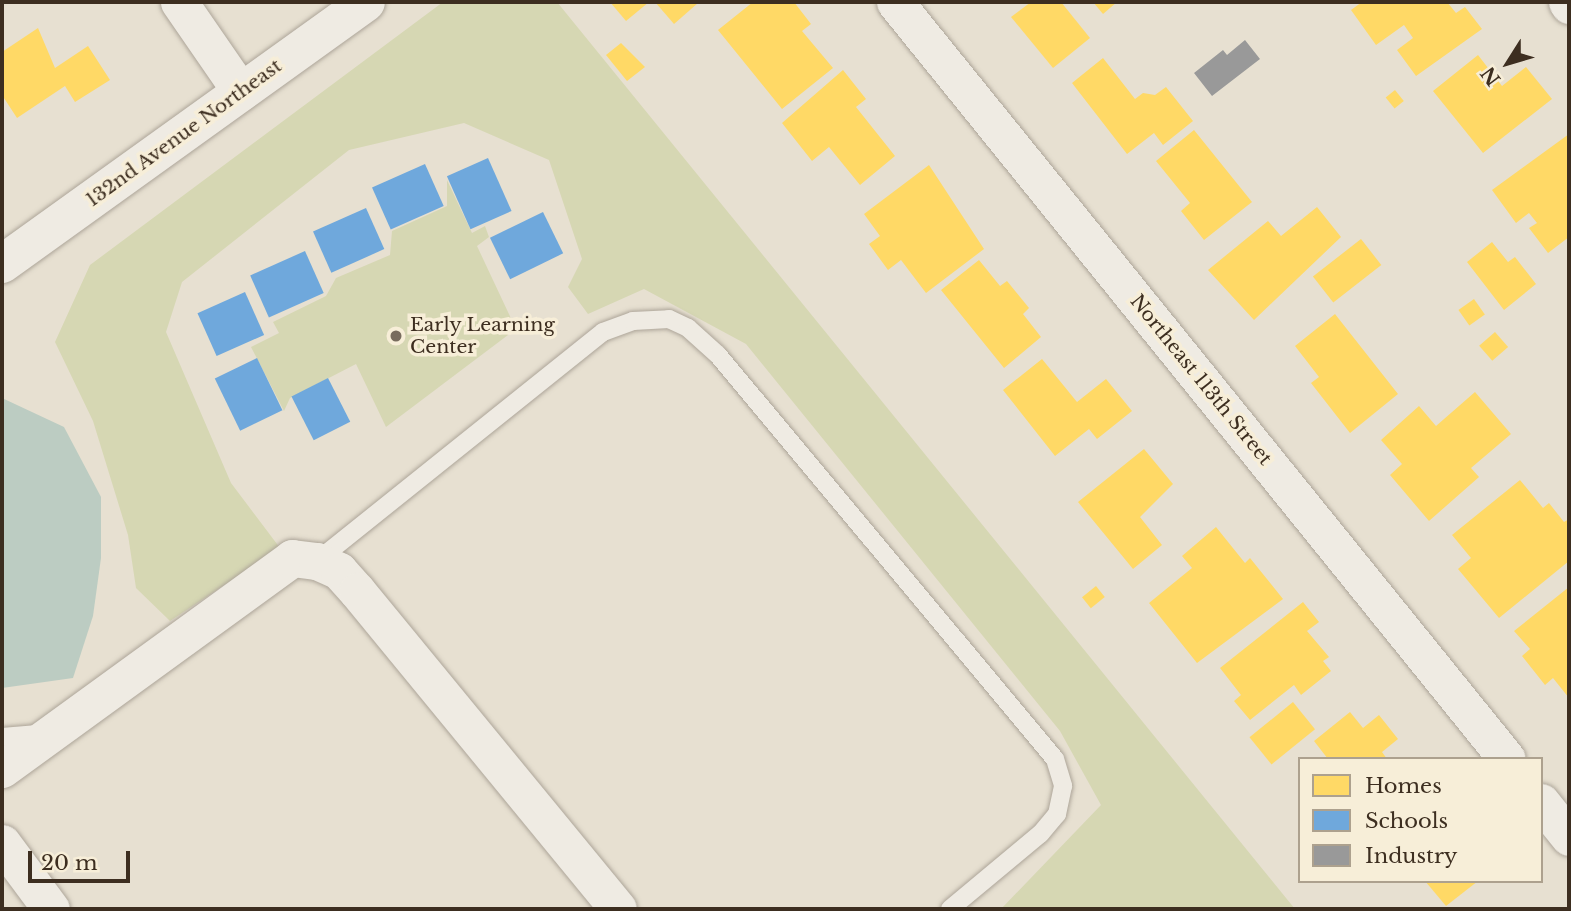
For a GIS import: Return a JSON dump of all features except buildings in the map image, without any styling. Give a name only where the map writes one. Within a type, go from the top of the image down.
[{"type":"street","points":[[179,2],[241,92]]},
{"type":"street","name":"132nd Avenue Northeast","points":[[2,264],[366,2]]},
{"type":"street","name":"Northeast 113th Street","points":[[895,2],[1505,757]]},
{"type":"street","points":[[2,769],[292,558],[317,561],[339,570],[618,909]]},
{"type":"street","points":[[1543,804],[1569,837]]},
{"type":"street","points":[[2,843],[51,909]]},
{"type":"lane","points":[[317,561],[603,332],[632,321],[669,319],[688,328],[718,355],[1055,759],[1063,786],[1057,814],[1040,834],[950,909]]},
{"type":"lane","points":[[2,737],[52,733]]},
{"type":"green space","points":[[443,2],[557,2],[1295,909],[1001,909],[1101,805],[1060,731],[746,344],[644,289],[588,314],[568,287],[582,259],[549,160],[464,123],[349,150],[182,282],[166,332],[231,483],[280,548],[170,621],[136,588],[128,535],[93,421],[55,342],[90,265]]},
{"type":"green space","points":[[447,180],[472,233],[485,226],[489,237],[477,246],[516,329],[386,427],[356,364],[290,398],[284,411],[251,347],[279,333],[273,322],[326,296],[336,278],[390,255],[392,231],[447,206]]},
{"type":"shaded area","points":[[2,398],[64,427],[101,497],[101,558],[93,616],[73,678],[2,688]]},
{"type":"place","name":"Early Learning Center","points":[[396,336]]}]
